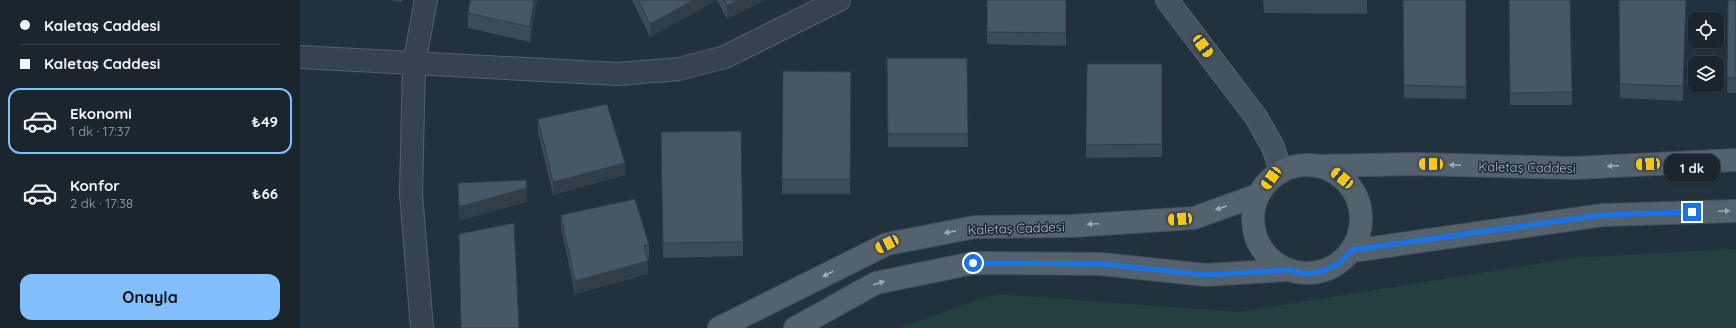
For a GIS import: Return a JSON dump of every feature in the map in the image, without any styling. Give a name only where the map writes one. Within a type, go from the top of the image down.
[{"type":"main road","name":"Kaletaş Caddesi","points":[[1319,166],[1415,164],[1574,168],[1736,160]]},
{"type":"main road","points":[[795,328],[876,282],[973,263],[1102,264],[1206,275],[1288,270],[1306,274],[1323,271],[1340,263],[1352,250],[1360,234],[1362,217],[1358,199],[1336,172],[1319,166],[1304,164],[1289,168],[1271,178],[1258,195],[1253,218],[1254,230],[1261,248],[1272,261],[1288,270]]},
{"type":"main road","name":"Kaletaş Caddesi","points":[[719,328],[887,244],[975,227],[1072,226],[1194,218],[1258,195]]},
{"type":"main road","points":[[1352,250],[1602,215],[1736,211]]},
{"type":"street","points":[[422,328],[411,194],[414,64],[426,0]]},
{"type":"street","points":[[300,57],[618,74],[679,69],[725,57],[839,0]]},
{"type":"street","points":[[1167,0],[1256,116],[1273,147],[1281,172]]},
{"type":"green space","points":[[1736,249],[1736,328],[897,328],[996,294],[1239,312],[1572,258]]},
{"type":"building","points":[[470,0],[534,0],[530,27],[468,13]]},
{"type":"building","points":[[638,0],[694,0],[650,24]]},
{"type":"building","points":[[724,0],[739,0],[727,6]]},
{"type":"building","points":[[987,0],[1066,0],[1066,33],[987,32]]},
{"type":"building","points":[[1403,0],[1466,0],[1466,87],[1404,85]]},
{"type":"building","points":[[1509,0],[1570,0],[1572,92],[1510,93]]},
{"type":"building","points":[[1619,0],[1686,0],[1683,86],[1620,84]]},
{"type":"building","points":[[1728,0],[1736,0],[1736,78],[1727,78]]},
{"type":"building","points":[[887,58],[967,58],[968,134],[888,134]]},
{"type":"building","points":[[1087,64],[1162,64],[1162,144],[1086,145]]},
{"type":"building","points":[[783,71],[851,72],[850,179],[782,179]]},
{"type":"building","points":[[607,104],[625,163],[553,182],[538,119]]},
{"type":"building","points":[[741,131],[743,242],[663,243],[661,132]]},
{"type":"building","points":[[526,180],[527,188],[459,207],[458,183]]},
{"type":"building","points":[[635,199],[649,245],[644,245],[648,261],[575,281],[561,215]]},
{"type":"building","points":[[514,223],[519,328],[461,328],[459,234]]},
{"type":"route","points":[[973,263],[1102,264],[1206,275],[1288,270],[1306,274],[1323,271],[1340,263],[1352,250],[1514,229],[1602,215],[1692,212]]}]
